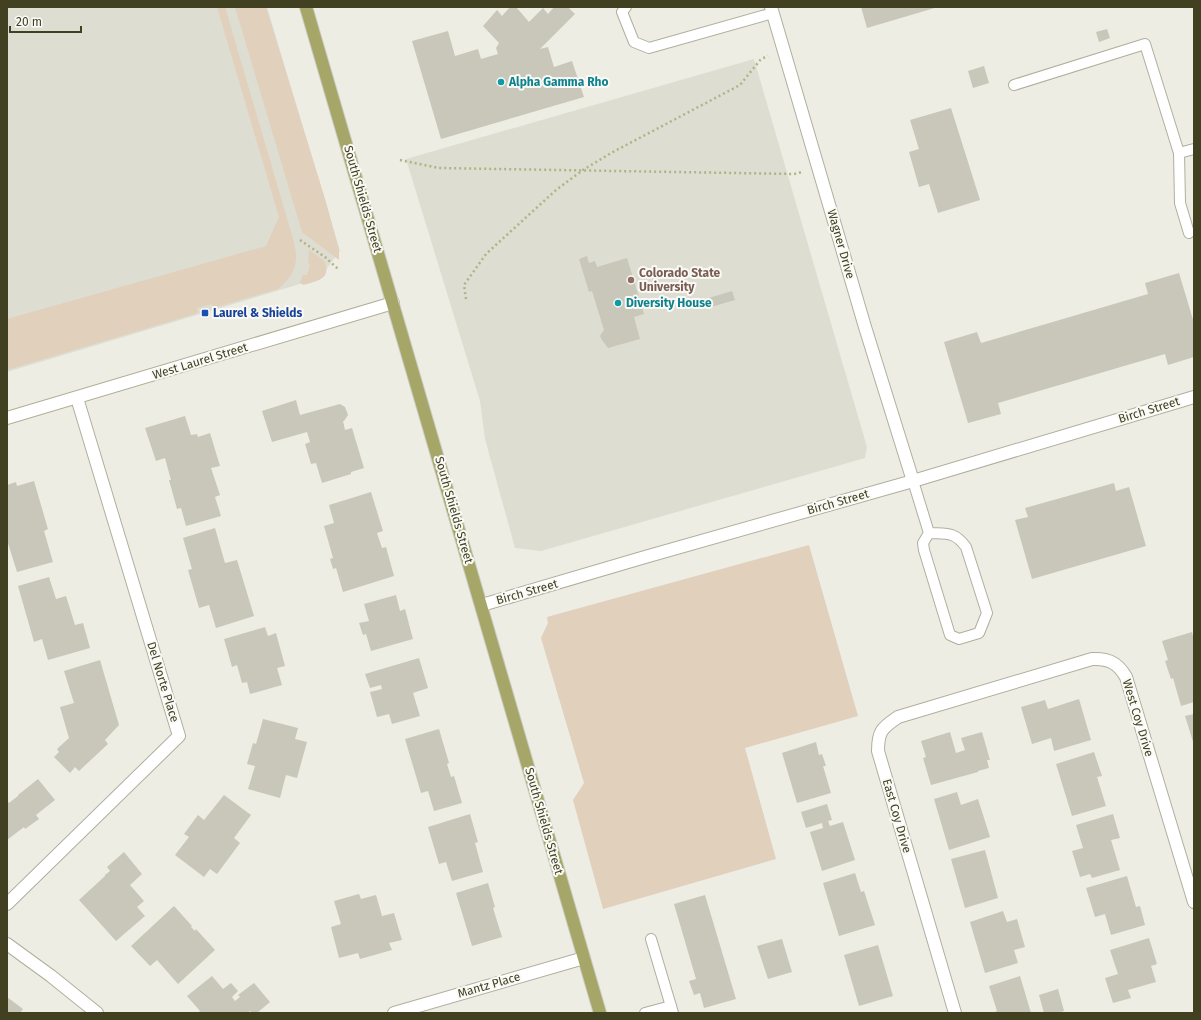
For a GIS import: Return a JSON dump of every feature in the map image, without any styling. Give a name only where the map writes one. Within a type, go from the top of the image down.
[{"type":"main road","name":"South Shields Street","points":[[306,7],[600,1013]]},
{"type":"street","name":"Wagner Drive","points":[[772,10],[865,327],[913,481]]},
{"type":"street","name":"West Laurel Street","points":[[7,418],[393,303]]},
{"type":"street","name":"Birch Street","points":[[482,605],[913,481],[1194,397]]},
{"type":"street","name":"Del Norte Place","points":[[7,904],[180,736],[77,398]]},
{"type":"street","name":"West Coy Drive","points":[[989,690],[1092,659],[1101,658],[1109,660],[1122,670],[1126,677],[1194,902]]},
{"type":"street","name":"East Coy Drive","points":[[955,1013],[878,751],[878,741],[880,733],[885,726],[898,717],[989,690]]},
{"type":"street","points":[[7,944],[51,976],[97,1013]]},
{"type":"street","name":"Mantz Place","points":[[394,1013],[584,958]]},
{"type":"lane","points":[[626,7],[622,12],[634,42],[649,48],[772,10]]},
{"type":"lane","points":[[1014,84],[1145,44],[1179,153],[1180,203],[1189,233]]},
{"type":"lane","points":[[1179,153],[1194,149]]},
{"type":"lane","points":[[913,481],[929,533],[923,543],[924,550],[950,635],[959,639],[979,633],[987,613],[966,547],[960,539],[949,534],[929,533]]},
{"type":"lane","points":[[645,1013],[672,1009],[651,939]]},
{"type":"path","points":[[466,299],[464,285],[486,254],[556,190],[583,170],[611,153],[740,85],[761,58],[784,50]]},
{"type":"path","points":[[400,160],[439,168],[794,174],[818,168]]},
{"type":"path","points":[[300,240],[325,257],[338,269]]},
{"type":"shaded area","points":[[7,7],[267,7],[340,251],[320,278],[7,372]]},
{"type":"shaded area","points":[[217,7],[225,7],[294,242],[296,263],[292,273],[284,284],[278,289],[213,308],[212,304],[197,308],[198,313],[7,370],[7,319],[266,246],[279,217]]},
{"type":"shaded area","points":[[235,7],[266,7],[326,202],[339,250],[339,260],[302,232]]},
{"type":"shaded area","name":"Colorado State University","points":[[754,59],[867,447],[865,458],[541,551],[515,548],[485,439],[480,401],[406,159]]},
{"type":"shaded area","points":[[309,250],[322,259],[326,265],[326,271],[323,278],[320,280],[304,285],[300,283],[303,275],[307,275],[310,264],[308,263]]},
{"type":"shaded area","points":[[809,545],[858,716],[745,748],[776,859],[603,909],[573,800],[584,783],[541,638],[548,623],[547,617]]},
{"type":"building","name":"Alpha Gamma Rho","points":[[510,7],[516,7],[529,22],[543,8],[548,14],[554,7],[568,7],[575,14],[540,49],[548,47],[554,67],[572,61],[584,97],[441,139],[412,41],[448,31],[455,56],[478,49],[481,59],[498,54],[496,48],[499,43],[483,26],[497,10],[502,16]]},
{"type":"building","points":[[861,7],[938,7],[867,28]]},
{"type":"building","points":[[1107,29],[1110,38],[1099,42],[1096,32]]},
{"type":"building","points":[[984,66],[989,83],[973,88],[968,71]]},
{"type":"building","points":[[951,108],[980,200],[938,213],[929,184],[919,187],[909,152],[919,149],[910,120]]},
{"type":"building","name":"Diversity House","points":[[587,256],[589,263],[595,261],[597,267],[627,258],[644,314],[634,317],[640,339],[608,348],[602,340],[600,336],[604,330],[592,291],[589,292],[579,259]]},
{"type":"building","points":[[1179,273],[1194,323],[1194,357],[1168,365],[1165,354],[998,403],[1001,414],[968,423],[944,342],[977,332],[981,343],[1148,294],[1145,283]]},
{"type":"building","points":[[732,291],[735,300],[711,307],[709,298]]},
{"type":"building","points":[[296,400],[300,415],[340,404],[345,407],[348,415],[343,421],[345,430],[352,428],[364,468],[351,472],[351,474],[322,483],[316,463],[311,464],[305,444],[310,442],[307,432],[272,442],[262,411]]},
{"type":"building","points":[[185,416],[191,435],[197,434],[198,437],[210,433],[220,466],[211,468],[220,495],[215,497],[221,516],[186,526],[181,508],[177,509],[165,458],[156,461],[145,428]]},
{"type":"building","points":[[34,481],[48,529],[44,531],[53,562],[17,572],[7,540],[7,485],[16,482],[17,486]]},
{"type":"building","points":[[1114,483],[1116,491],[1129,487],[1146,546],[1032,579],[1015,520],[1028,517],[1025,508]]},
{"type":"building","points":[[371,492],[383,531],[377,533],[382,548],[386,547],[394,576],[343,592],[336,568],[333,569],[330,559],[333,558],[324,526],[334,523],[329,505]]},
{"type":"building","points":[[215,528],[225,563],[237,560],[254,616],[216,628],[209,605],[199,608],[188,570],[192,569],[183,538]]},
{"type":"building","points":[[49,577],[56,599],[66,596],[75,625],[83,623],[90,648],[48,660],[42,639],[34,642],[18,586]]},
{"type":"building","points":[[396,595],[400,611],[405,609],[413,639],[371,651],[366,634],[363,635],[359,623],[369,621],[364,604]]},
{"type":"building","points":[[265,627],[268,636],[276,633],[285,666],[277,668],[282,685],[250,694],[247,682],[242,683],[237,665],[232,667],[224,639]]},
{"type":"building","points":[[1192,632],[1194,641],[1194,702],[1181,706],[1173,678],[1171,679],[1165,661],[1168,660],[1162,641]]},
{"type":"building","points":[[419,658],[428,688],[413,693],[420,716],[392,724],[389,714],[377,717],[370,692],[382,689],[381,685],[370,688],[365,674]]},
{"type":"building","points":[[100,660],[119,725],[105,740],[108,744],[79,771],[75,767],[70,773],[54,757],[59,752],[57,749],[69,738],[60,707],[74,703],[64,671]]},
{"type":"building","points":[[1079,699],[1091,740],[1054,751],[1051,738],[1032,744],[1021,707],[1045,700],[1048,709]]},
{"type":"building","points":[[1194,714],[1194,745],[1185,716]]},
{"type":"building","points":[[263,719],[298,728],[295,739],[307,742],[297,778],[286,775],[280,798],[248,789],[255,766],[247,764],[253,743],[256,744]]},
{"type":"building","points":[[439,729],[449,763],[447,764],[451,777],[454,776],[462,803],[434,811],[428,791],[421,793],[405,739]]},
{"type":"building","points":[[950,732],[956,753],[965,750],[961,738],[982,732],[990,760],[987,760],[989,768],[931,785],[923,758],[926,757],[921,741]]},
{"type":"building","points":[[816,742],[819,755],[822,754],[826,766],[823,766],[831,793],[797,803],[782,753]]},
{"type":"building","points":[[1094,752],[1102,776],[1097,777],[1106,806],[1072,816],[1056,764]]},
{"type":"building","points":[[38,779],[55,800],[36,815],[39,819],[25,829],[24,827],[7,840],[7,800],[9,803]]},
{"type":"building","points":[[957,792],[961,805],[978,799],[990,837],[949,850],[934,799]]},
{"type":"building","points":[[224,795],[251,815],[234,838],[240,843],[217,874],[210,869],[204,877],[175,855],[189,837],[184,834],[198,815],[204,820]]},
{"type":"building","points":[[827,804],[832,820],[828,821],[830,826],[843,822],[855,860],[822,871],[810,832],[823,828],[822,823],[806,828],[801,812]]},
{"type":"building","points":[[470,814],[478,842],[475,843],[483,872],[452,881],[446,862],[439,864],[428,827]]},
{"type":"building","points":[[1113,814],[1120,838],[1111,840],[1120,870],[1092,878],[1090,874],[1080,877],[1072,851],[1083,848],[1076,825]]},
{"type":"building","points":[[985,850],[998,898],[965,908],[951,859]]},
{"type":"building","points":[[124,852],[142,874],[130,885],[144,901],[137,907],[145,916],[116,941],[79,900],[110,871],[107,867]]},
{"type":"building","points":[[855,873],[861,892],[864,891],[875,925],[839,936],[823,883]]},
{"type":"building","points":[[1127,876],[1136,907],[1140,906],[1145,925],[1111,935],[1105,914],[1095,917],[1086,888]]},
{"type":"building","points":[[488,883],[495,907],[493,908],[502,937],[472,946],[456,893]]},
{"type":"building","points":[[359,894],[361,899],[376,895],[382,916],[394,913],[402,940],[389,943],[392,950],[360,959],[358,953],[339,958],[331,927],[341,924],[334,901]]},
{"type":"building","points":[[705,895],[736,999],[704,1008],[700,993],[694,995],[689,981],[696,979],[674,904]]},
{"type":"building","points":[[174,906],[192,926],[191,927],[195,931],[196,929],[215,950],[178,984],[157,960],[150,966],[131,946]]},
{"type":"building","points":[[1003,911],[1007,922],[1017,919],[1025,947],[1014,950],[1018,963],[985,973],[970,922]]},
{"type":"building","points":[[1149,938],[1157,964],[1151,966],[1156,982],[1128,990],[1131,998],[1113,1003],[1105,978],[1118,974],[1110,950]]},
{"type":"building","points":[[782,939],[792,972],[768,979],[757,946]]},
{"type":"building","points":[[878,945],[893,996],[859,1006],[844,955]]},
{"type":"building","points":[[212,976],[223,989],[231,983],[238,991],[232,997],[235,1001],[240,997],[238,995],[254,983],[270,1002],[257,1013],[252,1013],[250,1011],[247,1013],[198,1013],[200,1011],[187,996]]},
{"type":"building","points":[[1020,976],[1031,1013],[995,1013],[997,1011],[989,986]]},
{"type":"building","points":[[1058,989],[1064,1011],[1057,1013],[1044,1013],[1039,995]]},
{"type":"building","points":[[7,997],[23,1009],[20,1013],[7,1013]]},
{"type":"place","name":"Alpha Gamma Rho","points":[[501,82]]},
{"type":"place","name":"Colorado State University","points":[[631,280]]},
{"type":"place","name":"Diversity House","points":[[618,303]]},
{"type":"place","name":"Laurel & Shields","points":[[205,313]]}]
